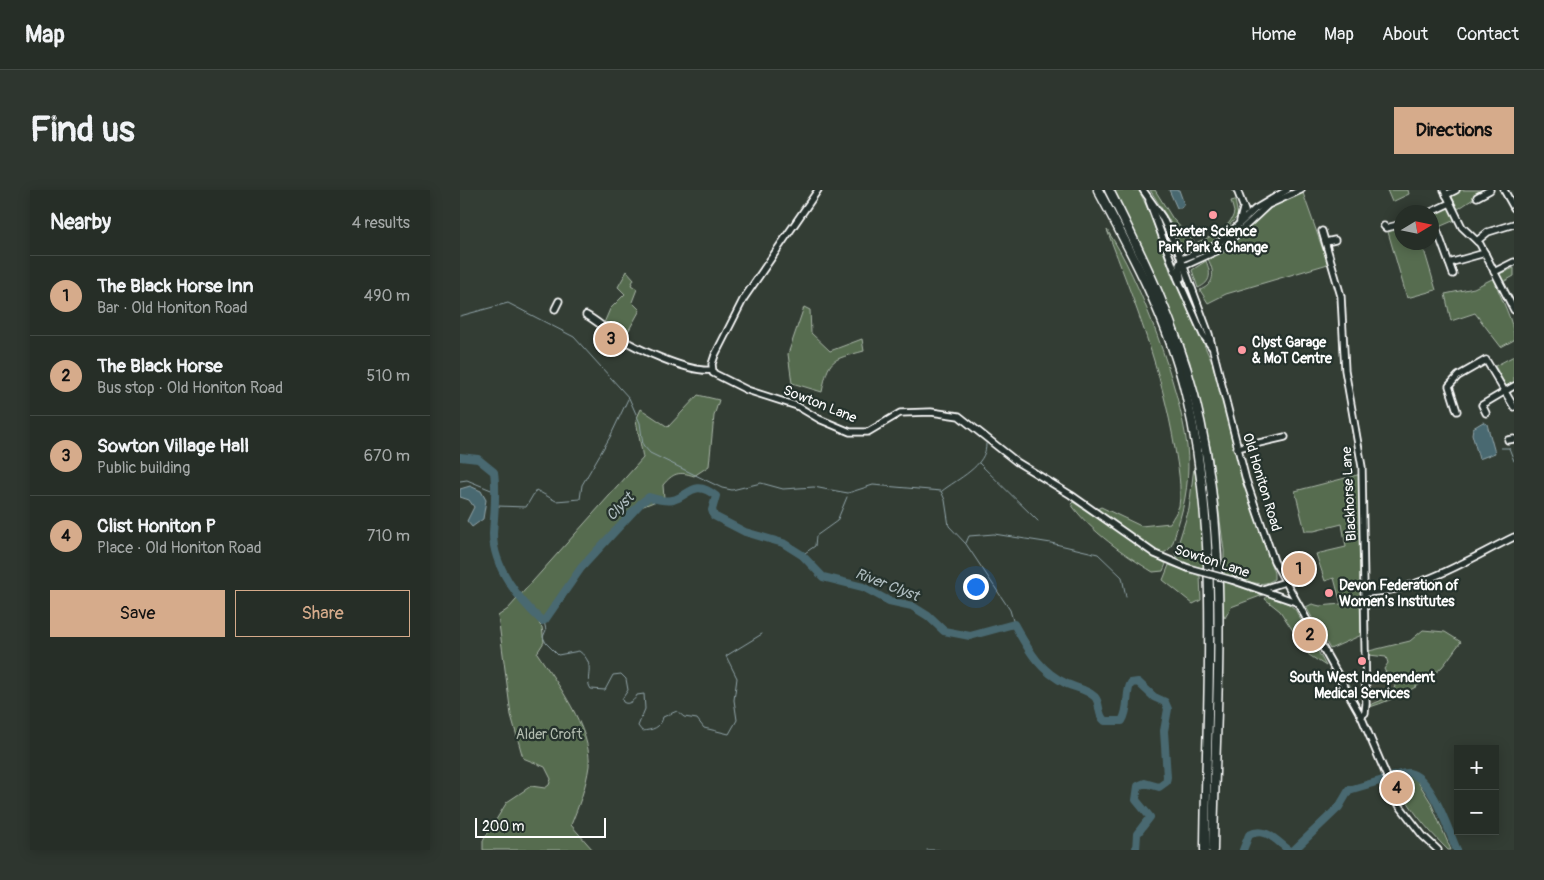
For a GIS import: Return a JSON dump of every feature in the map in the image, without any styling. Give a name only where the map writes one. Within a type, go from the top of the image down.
[{"type":"highway","points":[[1098,190],[1155,302],[1165,326],[1186,394],[1201,471],[1208,550],[1210,611],[1205,850]]},
{"type":"highway","points":[[1110,190],[1145,261],[1176,336],[1194,394],[1208,462],[1216,526],[1219,613],[1213,850]]},
{"type":"street","points":[[586,315],[615,336],[684,367],[703,371],[712,370],[715,355],[744,298],[818,190]]},
{"type":"street","name":"Old Honiton Road","points":[[1143,190],[1162,218],[1182,263],[1209,334],[1237,448],[1252,500],[1269,548],[1285,582],[1361,716],[1399,805],[1413,824],[1438,850]]},
{"type":"street","points":[[1237,190],[1243,209],[1249,215],[1249,222]]},
{"type":"street","points":[[1182,263],[1226,238],[1249,215],[1272,197],[1287,190]]},
{"type":"street","points":[[1249,215],[1280,198],[1300,190]]},
{"type":"street","points":[[1456,190],[1445,192],[1462,227],[1477,241],[1485,253],[1514,310]]},
{"type":"street","points":[[1477,197],[1490,190]]},
{"type":"street","points":[[1504,190],[1514,208]]},
{"type":"street","name":"Old Honiton Road","points":[[1147,196],[1167,255],[1203,335],[1212,348]]},
{"type":"street","points":[[1439,208],[1450,203]]},
{"type":"street","points":[[1226,238],[1240,221],[1243,209]]},
{"type":"street","points":[[1167,255],[1182,263],[1221,248],[1261,210]]},
{"type":"street","points":[[1477,241],[1488,232],[1514,224]]},
{"type":"street","points":[[1384,226],[1386,228],[1394,226]]},
{"type":"street","name":"Blackhorse Lane","points":[[1322,231],[1342,303],[1345,370],[1361,458],[1366,593],[1366,704],[1365,713],[1361,716]]},
{"type":"street","points":[[1439,236],[1454,274]]},
{"type":"street","points":[[1326,242],[1335,240]]},
{"type":"street","points":[[1449,263],[1485,253]]},
{"type":"street","points":[[1494,272],[1514,262]]},
{"type":"street","name":"Old Honiton Road","points":[[1182,263],[1183,290]]},
{"type":"street","points":[[555,309],[559,301]]},
{"type":"street","points":[[1457,411],[1449,386],[1458,376],[1486,360],[1514,407]]},
{"type":"street","name":"Sowton Lane","points":[[712,370],[718,376],[747,390],[789,402],[819,419],[850,432],[868,432],[900,414],[931,412],[959,416],[1017,462],[1071,495],[1155,554],[1188,568],[1261,589],[1296,602]]},
{"type":"street","points":[[1486,413],[1482,405],[1514,386]]},
{"type":"street","points":[[1237,448],[1285,438]]},
{"type":"street","points":[[1366,593],[1381,593],[1434,578],[1514,537]]},
{"type":"street","name":"Sowton Lane","points":[[1261,589],[1285,582]]},
{"type":"street","points":[[1273,594],[1289,588]]},
{"type":"shaded area","points":[[1386,673],[1393,675],[1396,682],[1392,696],[1370,705],[1370,674]]},
{"type":"green space","points":[[1114,190],[1139,190],[1150,214],[1173,279],[1175,279],[1214,367],[1246,490],[1274,573],[1274,579],[1269,582],[1250,582],[1224,574],[1224,551],[1211,451],[1190,362],[1163,292]]},
{"type":"green space","points":[[1150,190],[1155,190],[1173,219],[1195,243],[1219,232],[1229,223],[1234,212],[1231,201],[1235,200],[1238,216],[1211,244],[1187,253],[1183,251],[1169,220]]},
{"type":"green space","points":[[1387,190],[1408,190],[1409,194],[1392,202]]},
{"type":"green space","points":[[1460,190],[1487,190],[1458,209],[1451,195]]},
{"type":"green space","points":[[1303,193],[1328,264],[1226,294],[1208,303],[1200,290],[1209,285],[1212,278],[1212,269],[1208,259],[1227,249],[1265,212],[1281,201]]},
{"type":"green space","points":[[1448,206],[1455,220],[1439,227],[1439,210]]},
{"type":"green space","points":[[1107,230],[1120,251],[1157,334],[1183,422],[1188,467],[1183,508],[1173,543],[1163,553],[1157,552],[1095,510],[1101,507],[1141,526],[1170,523],[1179,506],[1180,499],[1177,463],[1163,392],[1147,338]]},
{"type":"green space","points":[[1394,230],[1394,250],[1424,250],[1436,290],[1407,298],[1388,232]]},
{"type":"green space","points":[[1206,261],[1209,277],[1203,286],[1198,288],[1192,270]]},
{"type":"green space","points":[[1514,268],[1514,276],[1503,282],[1499,274]]},
{"type":"green space","points":[[1183,270],[1205,329],[1182,276]]},
{"type":"green space","points":[[627,271],[634,279],[631,285],[637,289],[632,302],[640,310],[625,337],[604,323],[610,309],[625,294],[618,287]]},
{"type":"green space","points":[[1494,278],[1512,324],[1514,340],[1501,347],[1475,313],[1451,321],[1445,294],[1474,288]]},
{"type":"green space","points":[[804,307],[810,310],[811,333],[830,351],[862,339],[864,351],[844,356],[833,362],[827,373],[822,392],[792,383],[788,354]]},
{"type":"green space","points":[[1514,356],[1514,382],[1506,386],[1495,366]]},
{"type":"green space","name":"Alder Croft","points":[[698,395],[719,400],[714,416],[709,466],[694,476],[680,473],[670,478],[663,485],[664,498],[641,507],[554,602],[539,624],[542,627],[544,642],[537,653],[572,707],[585,737],[589,766],[584,789],[571,825],[593,850],[483,850],[483,841],[507,802],[531,786],[545,788],[549,785],[551,779],[545,767],[523,758],[511,715],[498,616],[508,609],[643,458],[636,420],[641,409],[668,427]]},
{"type":"green space","points":[[1194,467],[1202,513],[1206,569],[1182,563],[1175,554],[1189,509]]},
{"type":"green space","points":[[1361,474],[1364,634],[1330,649],[1306,607],[1312,604],[1320,606],[1341,604],[1334,578],[1325,581],[1316,554],[1346,547],[1342,524],[1314,531],[1305,531],[1295,491]]},
{"type":"green space","points":[[1073,502],[1166,564],[1163,571],[1153,572],[1109,542],[1079,514],[1071,504]]},
{"type":"green space","points":[[1169,565],[1200,576],[1201,600],[1193,604],[1163,580]]},
{"type":"green space","points":[[1222,581],[1263,595],[1231,607],[1225,618],[1223,614]]},
{"type":"green space","points":[[1267,596],[1289,604],[1295,609],[1326,666],[1309,655],[1280,611],[1265,599]]},
{"type":"green space","points":[[1423,630],[1445,632],[1461,642],[1442,667],[1426,680],[1399,696],[1370,707],[1370,705],[1392,696],[1396,682],[1393,675],[1386,673],[1384,669],[1388,663],[1386,657],[1369,655],[1369,651],[1410,641]]},
{"type":"green space","points":[[1333,660],[1347,680],[1360,707]]},
{"type":"green space","points":[[1405,775],[1415,777],[1430,801],[1451,850],[1448,850],[1432,834],[1406,799],[1395,779]]},
{"type":"water","points":[[1169,190],[1179,190],[1184,204],[1181,208],[1177,208]]},
{"type":"water","points":[[1483,422],[1487,424],[1495,453],[1479,459],[1472,434],[1473,428]]},
{"type":"water","points":[[470,486],[481,491],[486,500],[483,519],[472,527],[467,521],[474,507],[469,500],[460,497],[460,489]]},
{"type":"waterway","points":[[460,316],[508,303],[574,337],[629,398],[640,423],[643,445],[650,453],[722,488],[732,490],[761,483],[783,489],[814,487],[829,490]]},
{"type":"waterway","points":[[497,506],[526,507],[536,490],[556,501],[580,499],[582,485],[610,437],[628,399]]},
{"type":"waterway","points":[[942,491],[963,477],[982,459],[986,444]]},
{"type":"waterway","points":[[1501,448],[1509,448],[1514,461]]},
{"type":"waterway","name":"River Clyst","points":[[460,457],[478,459],[494,472],[493,534],[497,559],[516,593],[542,621],[545,620],[581,568],[641,503],[649,497],[670,501],[692,490],[702,488],[716,496],[712,510],[714,516],[745,532],[783,543],[802,555],[823,577],[863,587],[889,601],[912,606],[928,616],[944,631],[970,636],[1014,624],[1030,651],[1049,673],[1057,679],[1085,690],[1095,697],[1101,716],[1105,721],[1122,721],[1126,711],[1129,687],[1131,683],[1138,682],[1154,697],[1165,702],[1168,709],[1164,731],[1166,782],[1159,787],[1145,783],[1138,786],[1136,800],[1150,817],[1137,834],[1136,850]]},
{"type":"waterway","points":[[979,463],[1038,521]]},
{"type":"waterway","points":[[460,481],[467,480],[496,492]]},
{"type":"waterway","points":[[831,490],[848,493],[873,485],[941,491],[945,500],[949,526],[966,544],[1010,610],[1014,624]]},
{"type":"waterway","points":[[802,555],[815,546],[816,536],[837,521],[847,497]]},
{"type":"waterway","points":[[966,543],[969,536],[994,534],[1051,543],[1098,554],[1122,577],[1126,597]]},
{"type":"waterway","points":[[544,621],[546,630],[543,637],[546,643],[558,655],[579,651],[585,656],[589,666],[588,680],[591,689],[605,690],[613,675],[621,674],[626,679],[628,690],[622,699],[623,702],[629,703],[637,695],[644,694],[645,709],[638,726],[642,731],[656,728],[663,717],[677,711],[684,717],[697,719],[704,728],[729,734],[737,720],[734,700],[737,678],[726,656],[762,634]]},
{"type":"waterway","name":"River Clyst","points":[[1390,777],[1409,773],[1425,784],[1444,818],[1457,850]]},
{"type":"waterway","name":"River Clyst","points":[[1294,850],[1339,807],[1349,790],[1383,780]]},
{"type":"waterway","name":"River Clyst","points":[[1243,850],[1249,835],[1261,832],[1266,833],[1289,850]]},
{"type":"waterway","points":[[927,850],[939,850]]},
{"type":"place","name":"Exeter Science Park Park & Change","points":[[1213,215]]},
{"type":"place","name":"Sowton Village Hall","points":[[611,339]]},
{"type":"place","name":"Clyst Garage & MoT Centre","points":[[1242,350]]},
{"type":"place","name":"The Black Horse Inn","points":[[1299,569]]},
{"type":"place","name":"Devon Federation of Women's Institutes","points":[[1329,593]]},
{"type":"place","name":"The Black Horse","points":[[1310,635]]},
{"type":"place","name":"South West Independent Medical Services","points":[[1362,661]]},
{"type":"place","name":"Clist Honiton P","points":[[1397,788]]},
{"type":"water label","name":"Clyst","points":[[620,507]]}]
